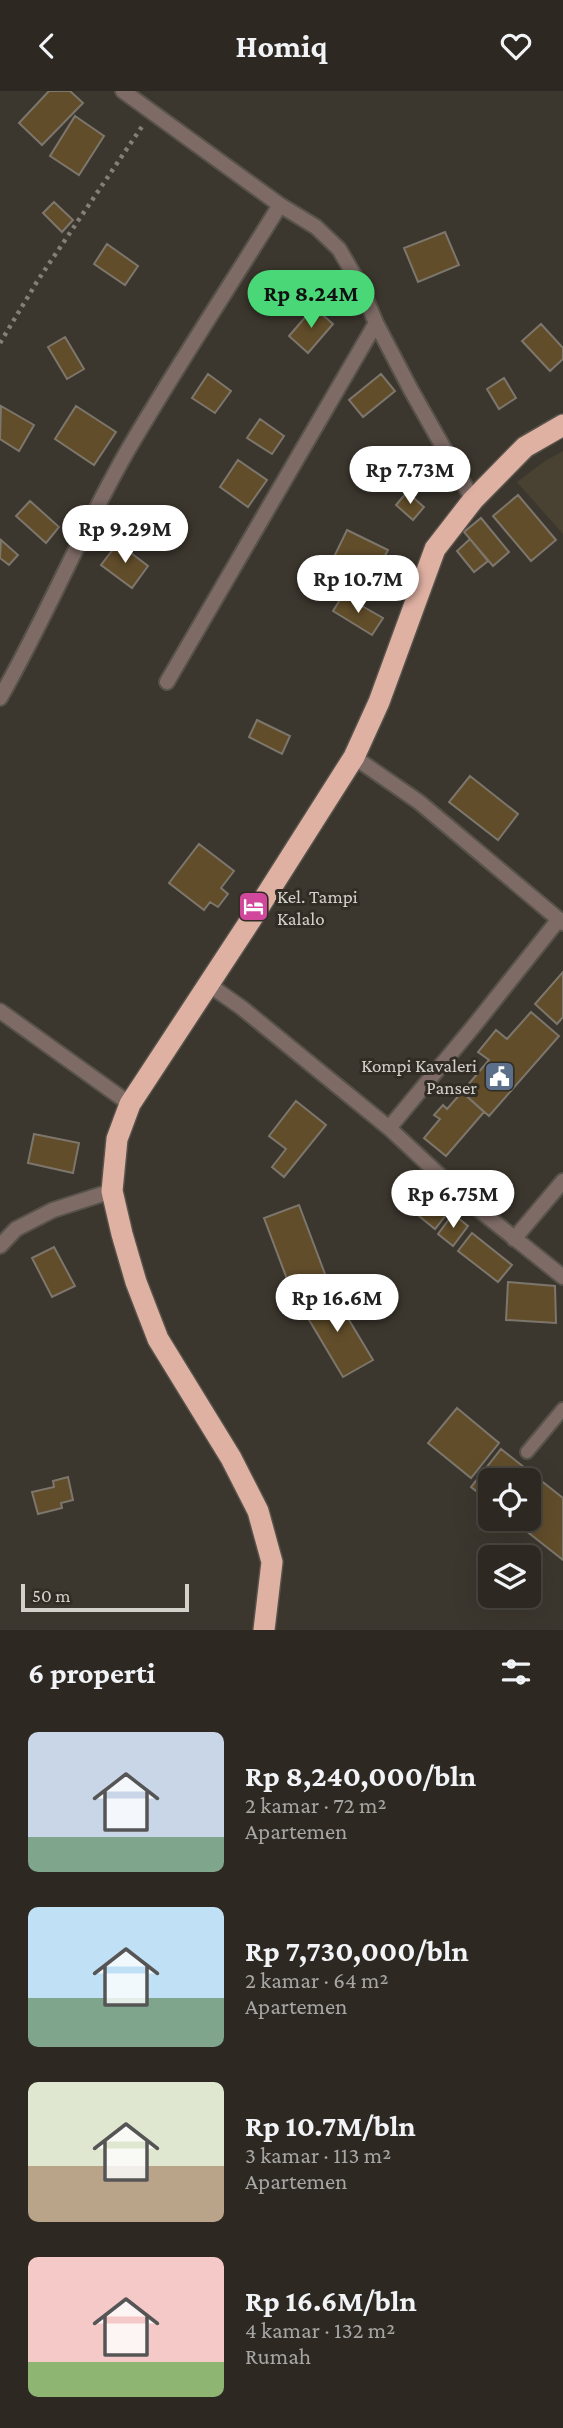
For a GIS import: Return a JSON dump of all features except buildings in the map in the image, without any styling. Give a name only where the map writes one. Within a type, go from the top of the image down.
[{"type":"highway","points":[[264,1630],[272,1562],[258,1511],[231,1458],[159,1339],[136,1282],[112,1191],[117,1139],[130,1104],[354,757],[379,702],[435,549],[473,500],[525,447],[563,425]]},
{"type":"street","points":[[123,91],[281,205],[316,227],[339,249],[361,286],[376,323],[426,419],[473,500]]},
{"type":"street","points":[[0,698],[28,650],[128,448],[281,205]]},
{"type":"street","points":[[167,681],[376,323]]},
{"type":"street","points":[[354,757],[419,802],[561,921],[389,1128]]},
{"type":"street","points":[[208,984],[242,1008],[389,1128],[463,1197],[563,1276]]},
{"type":"street","points":[[0,1011],[130,1104]]},
{"type":"street","points":[[513,1239],[563,1181]]},
{"type":"street","points":[[0,1246],[16,1229],[53,1210],[112,1191]]},
{"type":"lane","points":[[527,1453],[563,1409]]},
{"type":"path","points":[[0,344],[38,280],[152,112]]},
{"type":"shaded area","points":[[563,451],[563,534],[517,482]]},
{"type":"place","name":"Kel. Tampi Kalalo","points":[[254,907]]},
{"type":"place","name":"Kompi Kavaleri Panser","points":[[500,1076]]}]
